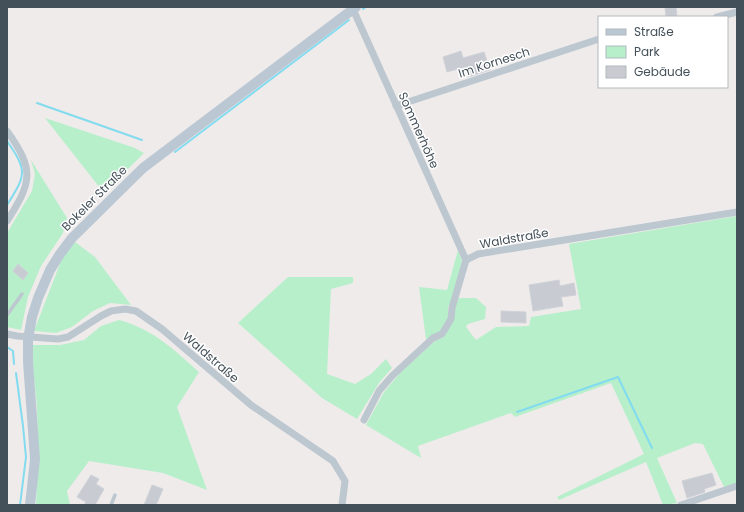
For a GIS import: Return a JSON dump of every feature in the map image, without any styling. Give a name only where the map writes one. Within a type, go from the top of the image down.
[{"type":"street","name":"Sommerhöhe","points":[[353,8],[466,260]]},
{"type":"street","name":"Bokeler Straße","points":[[30,505],[35,459],[26,337],[44,283],[60,254],[72,238],[143,168],[353,8]]},
{"type":"street","points":[[721,16],[737,12]]},
{"type":"street","name":"Im Kornesch","points":[[396,106],[598,39]]},
{"type":"street","points":[[7,131],[19,147],[26,162],[28,177],[26,189],[7,221]]},
{"type":"street","name":"Waldstraße","points":[[364,420],[379,391],[392,376],[433,338],[442,334],[451,319],[452,308],[466,260],[478,254],[737,212]]},
{"type":"street","name":"Waldstraße","points":[[7,334],[58,339],[68,337],[100,316],[111,311],[125,309],[136,311],[162,329],[251,405],[333,460],[345,481],[342,505]]},
{"type":"street","points":[[681,505],[737,486]]},
{"type":"lane","points":[[7,315],[22,294]]},
{"type":"lane","points":[[110,505],[115,495]]},
{"type":"green space","points":[[45,118],[135,148],[144,153],[104,193]]},
{"type":"green space","points":[[31,160],[67,218],[63,233],[41,266],[28,297],[21,330],[7,327],[7,233],[32,191],[35,174]]},
{"type":"green space","points":[[737,216],[737,484],[724,487],[703,444],[695,443],[657,458],[677,503],[663,505],[646,462],[559,500],[557,497],[644,454],[611,383],[515,417],[511,413],[418,446],[421,458],[366,425],[384,392],[400,373],[435,341],[444,337],[453,321],[454,309],[459,298],[476,298],[486,307],[485,319],[468,324],[466,327],[476,340],[496,327],[529,326],[531,317],[581,309],[569,244]]},
{"type":"green space","points":[[75,242],[95,257],[131,305],[110,303],[93,311],[72,327],[56,333],[34,331],[63,256]]},
{"type":"green space","points":[[458,250],[462,261],[454,299],[448,307],[448,318],[440,333],[426,339],[419,287],[447,290]]},
{"type":"green space","points":[[288,277],[353,277],[353,283],[331,289],[327,374],[355,384],[371,374],[386,359],[392,368],[379,383],[357,419],[322,398],[238,323]]},
{"type":"green space","points":[[119,320],[152,334],[199,372],[177,407],[207,490],[163,473],[89,461],[67,491],[70,505],[36,505],[37,421],[33,345],[60,345],[84,340],[101,326]]},
{"type":"building","points":[[665,7],[676,7],[677,16],[666,16]]},
{"type":"building","points":[[461,51],[463,58],[484,52],[490,70],[468,77],[465,67],[447,72],[443,57]]},
{"type":"building","points":[[18,264],[28,273],[23,280],[13,271]]},
{"type":"building","points":[[559,280],[560,286],[574,283],[576,295],[561,297],[563,306],[533,311],[529,285]]},
{"type":"building","points":[[501,311],[526,312],[526,323],[501,322]]},
{"type":"building","points":[[712,473],[716,485],[704,489],[705,492],[687,498],[682,481]]},
{"type":"building","points":[[91,475],[99,479],[96,484],[104,489],[95,505],[84,505],[86,502],[77,497]]},
{"type":"building","points":[[152,485],[163,489],[156,505],[144,505]]},
{"type":"waterway","points":[[175,152],[349,20]]},
{"type":"waterway","points":[[37,103],[142,140]]},
{"type":"waterway","points":[[7,141],[19,159],[22,173],[18,187],[7,205]]},
{"type":"waterway","points":[[7,347],[13,351],[14,364]]},
{"type":"waterway","points":[[16,373],[26,457],[20,505]]},
{"type":"waterway","points":[[517,412],[618,377],[652,448]]}]
